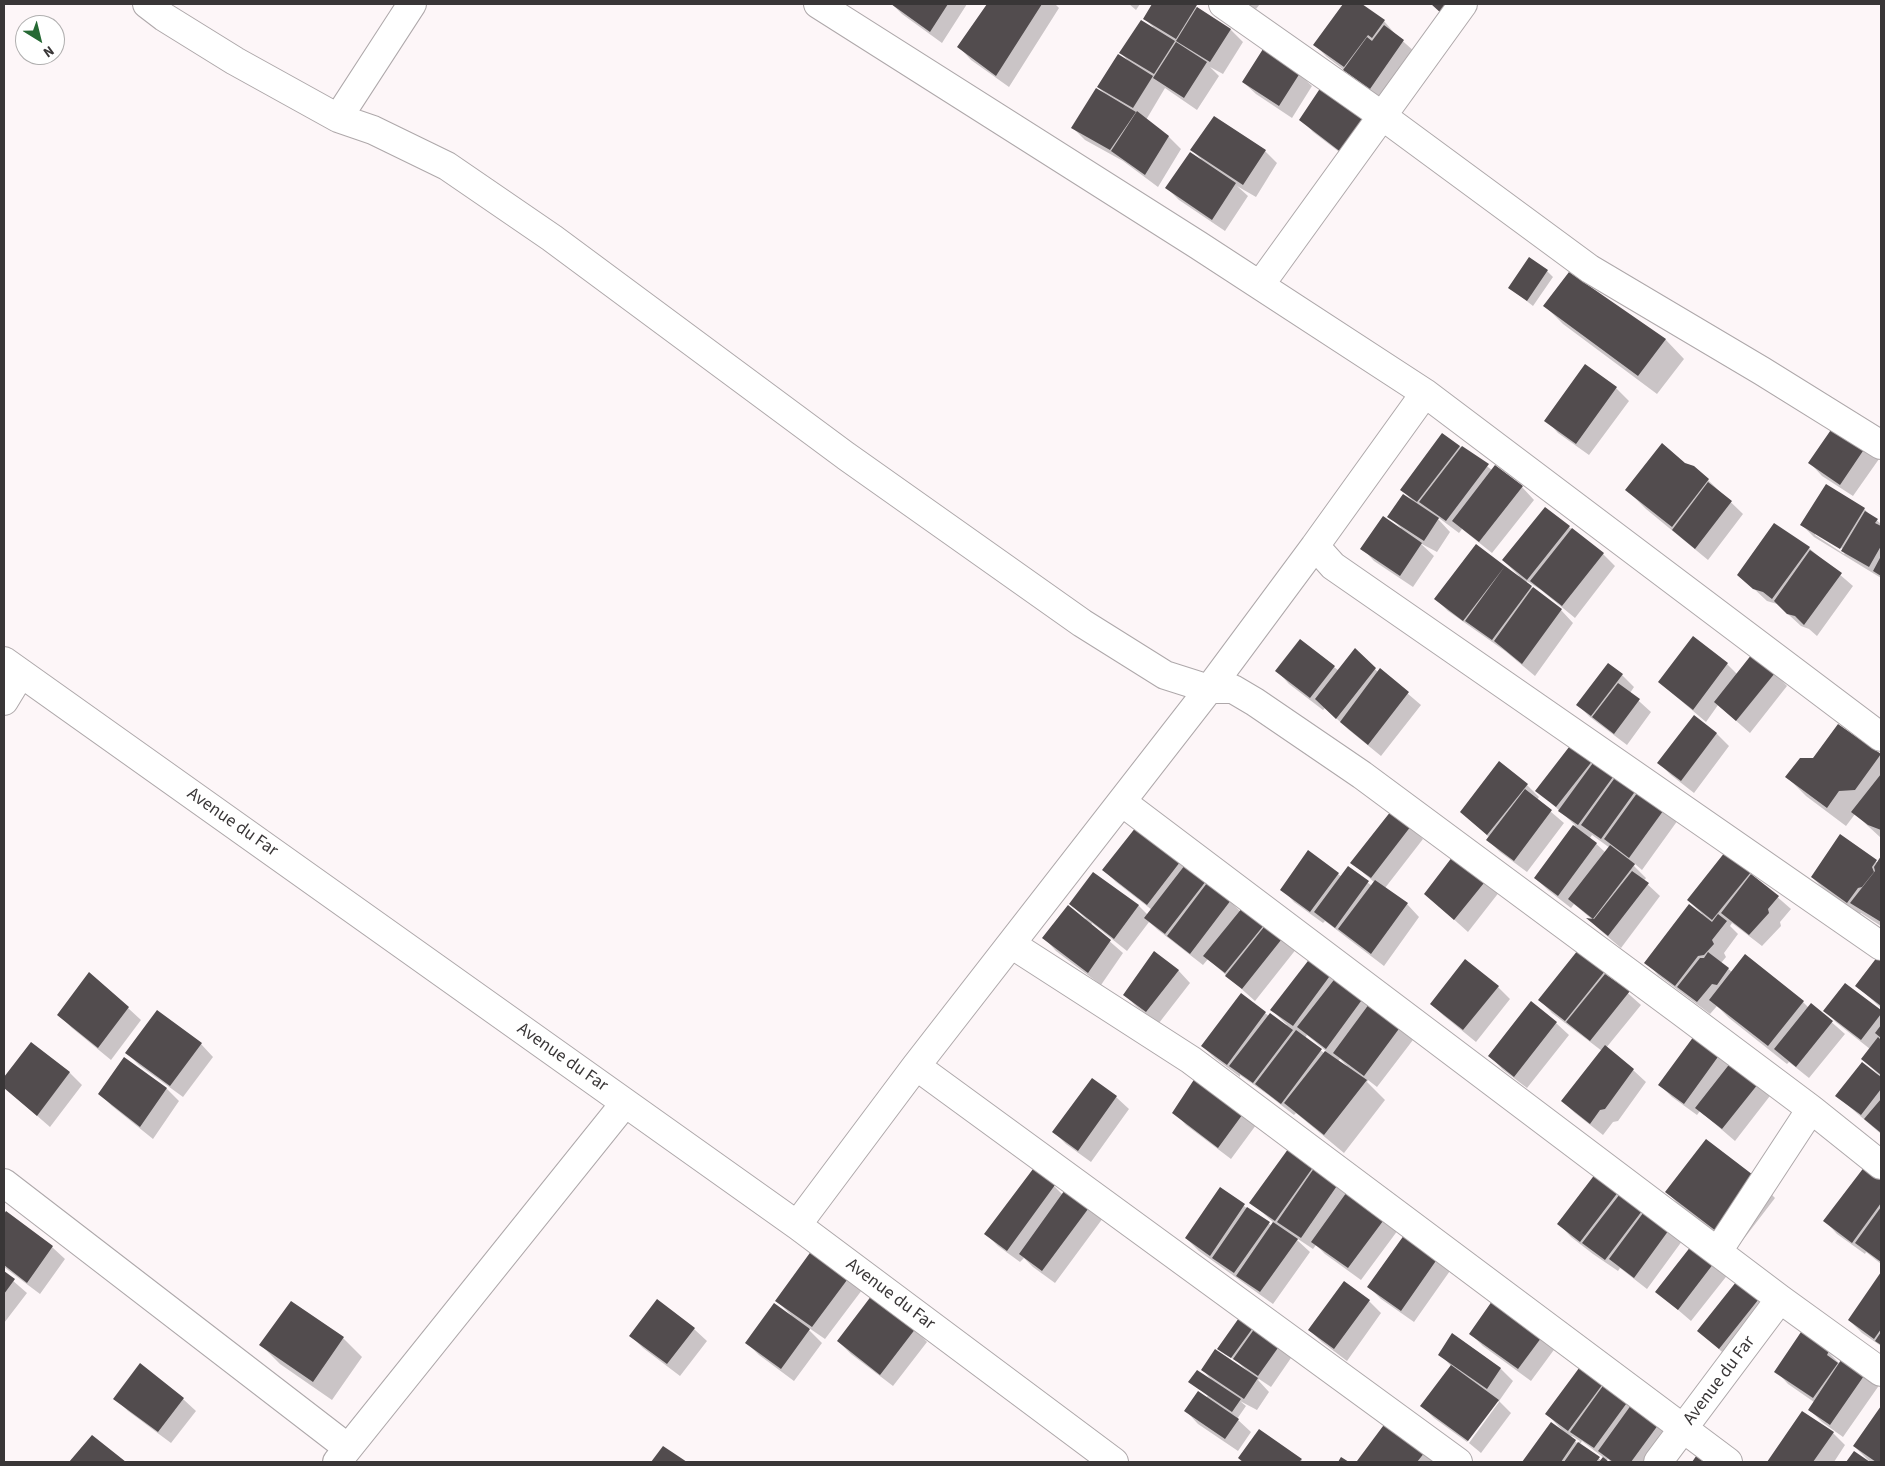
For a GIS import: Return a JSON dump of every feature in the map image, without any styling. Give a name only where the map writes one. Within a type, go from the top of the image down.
[{"type":"street","points":[[147,4],[164,17],[235,60],[338,118],[373,130],[446,166],[552,238],[846,456],[1082,623],[1165,675],[1209,689],[1233,689],[1362,775],[1810,1109],[1881,1165]]},
{"type":"street","points":[[338,118],[412,4]]},
{"type":"street","points":[[818,4],[1260,285],[1425,393],[1881,737]]},
{"type":"street","points":[[1223,4],[1381,115],[1590,269],[1762,371],[1881,445]]},
{"type":"street","points":[[1260,285],[1463,4]]},
{"type":"street","points":[[797,1225],[916,1066],[1209,689],[1338,517],[1425,393]]},
{"type":"street","points":[[1315,546],[1333,566],[1881,946]]},
{"type":"street","points":[[4,701],[12,667]]},
{"type":"street","name":"Avenue du Far","points":[[12,667],[797,1225],[1114,1462]]},
{"type":"street","points":[[1122,802],[1780,1299],[1881,1372]]},
{"type":"street","points":[[1011,944],[1191,1060],[1728,1462]]},
{"type":"street","points":[[916,1066],[1458,1462]]},
{"type":"street","points":[[4,1183],[343,1455],[625,1103]]},
{"type":"street","points":[[1718,1251],[1810,1109]]},
{"type":"street","name":"Avenue du Far","points":[[1658,1462],[1780,1299]]},
{"type":"building","points":[[891,4],[948,4],[930,32]]},
{"type":"building","points":[[987,4],[1042,4],[996,76],[957,47]]},
{"type":"building","points":[[1152,4],[1197,5],[1176,39],[1143,19]]},
{"type":"building","points":[[1343,4],[1362,4],[1385,20],[1372,38],[1368,35],[1344,67],[1313,45]]},
{"type":"building","points":[[1431,4],[1449,4],[1442,14]]},
{"type":"building","points":[[1197,7],[1231,29],[1210,62],[1176,41]]},
{"type":"building","points":[[1141,20],[1175,41],[1154,74],[1119,53]]},
{"type":"building","points":[[1384,25],[1404,40],[1370,89],[1343,70],[1367,37],[1372,41]]},
{"type":"building","points":[[1176,42],[1207,62],[1184,98],[1153,78]]},
{"type":"building","points":[[1263,49],[1300,73],[1279,106],[1242,82]]},
{"type":"building","points":[[1118,54],[1153,76],[1133,108],[1097,87]]},
{"type":"building","points":[[1321,87],[1364,121],[1342,153],[1299,120]]},
{"type":"building","points":[[1096,88],[1136,112],[1110,150],[1071,128]]},
{"type":"building","points":[[1137,111],[1169,136],[1145,175],[1111,151]]},
{"type":"building","points":[[1214,116],[1266,150],[1243,185],[1190,150]]},
{"type":"building","points":[[1190,152],[1236,183],[1212,220],[1165,188]]},
{"type":"building","points":[[1529,257],[1548,270],[1527,301],[1508,288]]},
{"type":"building","points":[[1569,272],[1666,339],[1638,376],[1543,306]]},
{"type":"building","points":[[1585,364],[1617,387],[1576,444],[1544,421]]},
{"type":"building","points":[[1835,424],[1867,445],[1840,485],[1808,463]]},
{"type":"building","points":[[1442,433],[1460,446],[1417,502],[1400,490]]},
{"type":"building","points":[[1662,443],[1685,463],[1694,466],[1709,479],[1672,527],[1625,490]]},
{"type":"building","points":[[1462,446],[1489,464],[1446,521],[1419,502]]},
{"type":"building","points":[[1495,465],[1523,486],[1479,542],[1452,521]]},
{"type":"building","points":[[1708,482],[1732,501],[1695,549],[1672,530]]},
{"type":"building","points":[[1826,484],[1865,508],[1840,549],[1800,525]]},
{"type":"building","points":[[1403,494],[1439,518],[1424,541],[1387,517]]},
{"type":"building","points":[[1545,507],[1570,526],[1527,580],[1502,560]]},
{"type":"building","points":[[1865,511],[1878,519],[1875,523],[1881,526],[1881,546],[1869,567],[1841,551]]},
{"type":"building","points":[[1383,516],[1422,543],[1400,576],[1360,549]]},
{"type":"building","points":[[1774,523],[1810,547],[1772,599],[1763,592],[1753,589],[1737,575]]},
{"type":"building","points":[[1572,528],[1604,553],[1562,606],[1530,581]]},
{"type":"building","points":[[1476,544],[1505,566],[1463,621],[1434,599]]},
{"type":"building","points":[[1810,550],[1842,573],[1804,625],[1795,616],[1787,614],[1774,601]]},
{"type":"building","points":[[1881,556],[1881,576],[1873,571]]},
{"type":"building","points":[[1505,566],[1532,586],[1492,640],[1465,621]]},
{"type":"building","points":[[1533,587],[1562,609],[1522,664],[1494,641]]},
{"type":"building","points":[[1693,636],[1728,663],[1693,710],[1658,682]]},
{"type":"building","points":[[1300,639],[1335,666],[1310,698],[1275,671]]},
{"type":"building","points":[[1355,648],[1376,668],[1336,719],[1315,699]]},
{"type":"building","points":[[1752,654],[1775,673],[1736,721],[1714,702]]},
{"type":"building","points":[[1608,663],[1623,674],[1591,716],[1576,705]]},
{"type":"building","points":[[1380,668],[1409,692],[1368,745],[1340,722]]},
{"type":"building","points":[[1618,683],[1640,699],[1614,734],[1592,717]]},
{"type":"building","points":[[1694,715],[1717,733],[1681,781],[1657,763]]},
{"type":"building","points":[[1838,724],[1881,754],[1855,790],[1839,791],[1827,808],[1785,777],[1800,758],[1813,758]]},
{"type":"building","points":[[1576,738],[1597,755],[1556,807],[1535,791]]},
{"type":"building","points":[[1598,756],[1618,770],[1578,825],[1558,811]]},
{"type":"building","points":[[1499,761],[1528,784],[1487,835],[1460,812]]},
{"type":"building","points":[[1619,772],[1639,786],[1601,839],[1581,825]]},
{"type":"building","points":[[1881,774],[1881,830],[1868,825],[1851,812]]},
{"type":"building","points":[[1525,789],[1552,810],[1514,861],[1486,840]]},
{"type":"building","points":[[1640,789],[1666,807],[1629,858],[1604,839]]},
{"type":"building","points":[[1391,811],[1411,826],[1371,878],[1350,863]]},
{"type":"building","points":[[1573,825],[1597,843],[1558,896],[1534,878]]},
{"type":"building","points":[[1136,827],[1180,862],[1147,905],[1102,870]]},
{"type":"building","points":[[1840,834],[1877,860],[1872,867],[1874,872],[1862,887],[1858,888],[1847,903],[1811,877]]},
{"type":"building","points":[[1610,845],[1635,864],[1593,919],[1568,899]]},
{"type":"building","points":[[1308,850],[1339,873],[1310,912],[1280,890]]},
{"type":"building","points":[[1456,852],[1488,878],[1454,920],[1424,894]]},
{"type":"building","points":[[1725,852],[1751,872],[1712,920],[1687,900]]},
{"type":"building","points":[[1881,856],[1881,922],[1850,903],[1875,871],[1874,867]]},
{"type":"building","points":[[1185,865],[1206,881],[1165,934],[1144,918]]},
{"type":"building","points":[[1348,866],[1369,881],[1335,928],[1314,912]]},
{"type":"building","points":[[1632,871],[1649,883],[1608,936],[1586,918],[1594,919]]},
{"type":"building","points":[[1093,872],[1139,905],[1114,939],[1069,904]]},
{"type":"building","points":[[1751,874],[1779,896],[1768,909],[1769,913],[1749,935],[1721,913]]},
{"type":"building","points":[[1375,880],[1408,903],[1371,954],[1338,929]]},
{"type":"building","points":[[1207,883],[1231,900],[1190,954],[1167,936]]},
{"type":"building","points":[[1247,902],[1268,920],[1225,973],[1203,956]]},
{"type":"building","points":[[1689,904],[1712,922],[1718,914],[1727,921],[1712,940],[1714,944],[1704,955],[1698,956],[1675,986],[1644,963]]},
{"type":"building","points":[[1068,905],[1111,940],[1088,973],[1042,938]]},
{"type":"building","points":[[1268,922],[1285,935],[1242,989],[1225,976]]},
{"type":"building","points":[[1578,950],[1605,971],[1565,1021],[1538,1000]]},
{"type":"building","points":[[1154,951],[1179,970],[1146,1012],[1123,995]]},
{"type":"building","points":[[1708,952],[1729,968],[1717,985],[1712,984],[1697,1002],[1677,987],[1700,958],[1704,958]]},
{"type":"building","points":[[1881,952],[1881,1006],[1855,986]]},
{"type":"building","points":[[1745,954],[1804,1001],[1768,1046],[1709,1000]]},
{"type":"building","points":[[1311,957],[1332,973],[1293,1026],[1270,1010]]},
{"type":"building","points":[[1465,959],[1499,986],[1463,1030],[1430,1004]]},
{"type":"building","points":[[89,972],[129,1007],[98,1048],[57,1015]]},
{"type":"building","points":[[1605,974],[1630,991],[1590,1041],[1566,1022]]},
{"type":"building","points":[[1337,976],[1364,997],[1326,1049],[1297,1027]]},
{"type":"building","points":[[1845,983],[1881,1010],[1881,1014],[1861,1040],[1823,1011]]},
{"type":"building","points":[[1241,993],[1266,1012],[1227,1065],[1201,1046]]},
{"type":"building","points":[[1372,1000],[1404,1022],[1364,1076],[1333,1053]]},
{"type":"building","points":[[1531,1001],[1557,1022],[1514,1077],[1488,1056]]},
{"type":"building","points":[[1811,1003],[1833,1021],[1796,1067],[1774,1049]]},
{"type":"building","points":[[157,1010],[202,1043],[170,1086],[125,1053]]},
{"type":"building","points":[[1270,1013],[1293,1030],[1253,1083],[1229,1066]]},
{"type":"building","points":[[1881,1025],[1881,1038],[1875,1033]]},
{"type":"building","points":[[1296,1030],[1322,1049],[1281,1104],[1255,1084]]},
{"type":"building","points":[[1694,1036],[1720,1054],[1684,1104],[1658,1085]]},
{"type":"building","points":[[1878,1037],[1881,1040],[1881,1075],[1861,1059]]},
{"type":"building","points":[[31,1042],[70,1072],[37,1116],[4,1088],[4,1077]]},
{"type":"building","points":[[1605,1045],[1634,1069],[1605,1109],[1600,1110],[1590,1124],[1561,1101]]},
{"type":"building","points":[[1325,1051],[1367,1080],[1324,1135],[1284,1103]]},
{"type":"building","points":[[124,1057],[167,1088],[140,1127],[98,1094]]},
{"type":"building","points":[[1735,1057],[1762,1079],[1722,1129],[1695,1108]]},
{"type":"building","points":[[1862,1062],[1881,1077],[1881,1089],[1861,1115],[1835,1096]]},
{"type":"building","points":[[1199,1072],[1248,1107],[1218,1148],[1172,1113]]},
{"type":"building","points":[[1092,1078],[1117,1096],[1078,1151],[1052,1132]]},
{"type":"building","points":[[1881,1099],[1881,1133],[1864,1119]]},
{"type":"building","points":[[1706,1139],[1757,1178],[1716,1231],[1665,1192]]},
{"type":"building","points":[[1291,1145],[1316,1163],[1275,1221],[1249,1203]]},
{"type":"building","points":[[1317,1164],[1341,1180],[1301,1238],[1277,1222]]},
{"type":"building","points":[[1865,1166],[1881,1179],[1881,1203],[1852,1243],[1823,1221]]},
{"type":"building","points":[[1033,1169],[1055,1185],[1007,1251],[984,1234]]},
{"type":"building","points":[[1599,1169],[1622,1187],[1580,1242],[1557,1224]]},
{"type":"building","points":[[1067,1187],[1091,1205],[1042,1271],[1019,1254]]},
{"type":"building","points":[[1220,1187],[1245,1204],[1210,1256],[1185,1238]]},
{"type":"building","points":[[1349,1189],[1386,1217],[1348,1268],[1311,1242]]},
{"type":"building","points":[[1623,1190],[1645,1207],[1605,1260],[1582,1243]]},
{"type":"building","points":[[1649,1205],[1674,1223],[1634,1278],[1609,1259]]},
{"type":"building","points":[[1247,1207],[1270,1222],[1234,1273],[1212,1258]]},
{"type":"building","points":[[1881,1207],[1881,1262],[1855,1243]]},
{"type":"building","points":[[6,1211],[53,1246],[27,1283],[4,1265],[4,1214]]},
{"type":"building","points":[[1273,1222],[1298,1239],[1260,1292],[1236,1276]]},
{"type":"building","points":[[1407,1231],[1440,1255],[1401,1311],[1367,1287]]},
{"type":"building","points":[[1695,1241],[1717,1259],[1678,1310],[1655,1292]]},
{"type":"building","points":[[812,1250],[850,1276],[812,1327],[775,1301]]},
{"type":"building","points":[[4,1271],[15,1279],[4,1294]]},
{"type":"building","points":[[1881,1272],[1881,1329],[1874,1339],[1848,1320]]},
{"type":"building","points":[[1740,1277],[1762,1295],[1719,1349],[1697,1331]]},
{"type":"building","points":[[1344,1281],[1370,1300],[1334,1349],[1308,1330]]},
{"type":"building","points":[[1497,1294],[1547,1330],[1518,1369],[1469,1334]]},
{"type":"building","points":[[872,1295],[916,1328],[880,1375],[837,1341]]},
{"type":"building","points":[[657,1299],[695,1328],[667,1364],[629,1336]]},
{"type":"building","points":[[291,1301],[344,1337],[313,1382],[259,1345]]},
{"type":"building","points":[[774,1303],[810,1329],[781,1369],[745,1343]]},
{"type":"building","points":[[1241,1315],[1255,1325],[1231,1358],[1217,1349]]},
{"type":"building","points":[[1255,1328],[1280,1345],[1258,1376],[1233,1359]]},
{"type":"building","points":[[1801,1332],[1829,1351],[1827,1355],[1838,1363],[1813,1398],[1774,1372]]},
{"type":"building","points":[[1881,1332],[1881,1345],[1875,1341]]},
{"type":"building","points":[[1452,1333],[1501,1368],[1487,1389],[1438,1355]]},
{"type":"building","points":[[1215,1349],[1258,1378],[1244,1399],[1201,1370]]},
{"type":"building","points":[[1845,1354],[1868,1370],[1830,1425],[1808,1410]]},
{"type":"building","points":[[140,1363],[184,1398],[158,1432],[113,1399]]},
{"type":"building","points":[[1582,1364],[1605,1381],[1568,1431],[1545,1414]]},
{"type":"building","points":[[1451,1365],[1499,1400],[1468,1441],[1420,1406]]},
{"type":"building","points":[[1197,1370],[1241,1399],[1232,1412],[1188,1382]]},
{"type":"building","points":[[1605,1383],[1629,1400],[1594,1448],[1570,1432]]},
{"type":"building","points":[[1198,1391],[1239,1419],[1225,1439],[1184,1411]]},
{"type":"building","points":[[1634,1401],[1661,1421],[1631,1462],[1613,1462],[1598,1451]]},
{"type":"building","points":[[1881,1406],[1881,1462],[1876,1462],[1853,1446]]},
{"type":"building","points":[[1802,1411],[1834,1432],[1813,1462],[1767,1462]]},
{"type":"building","points":[[1389,1418],[1429,1447],[1417,1462],[1358,1462],[1357,1461]]},
{"type":"building","points":[[1551,1422],[1576,1440],[1561,1462],[1522,1462]]},
{"type":"building","points":[[1259,1429],[1302,1459],[1299,1462],[1243,1462],[1238,1458]]},
{"type":"building","points":[[92,1435],[126,1462],[69,1462]]},
{"type":"building","points":[[1578,1442],[1600,1457],[1596,1462],[1564,1462]]},
{"type":"building","points":[[663,1446],[687,1462],[651,1462]]},
{"type":"building","points":[[1701,1449],[1721,1462],[1692,1462]]},
{"type":"building","points":[[1854,1451],[1870,1462],[1846,1462]]},
{"type":"building","points":[[1341,1457],[1349,1462],[1338,1462]]},
{"type":"building","points":[[1603,1457],[1609,1462],[1599,1462]]}]
